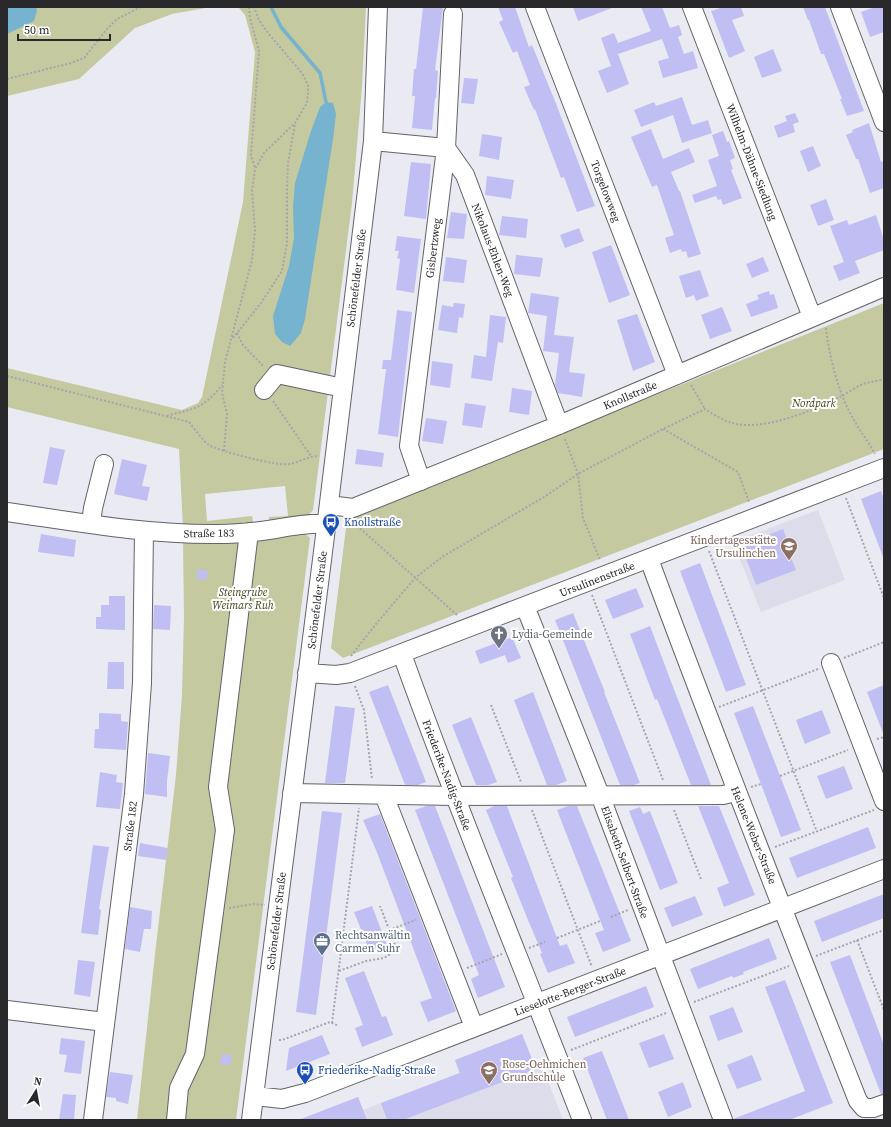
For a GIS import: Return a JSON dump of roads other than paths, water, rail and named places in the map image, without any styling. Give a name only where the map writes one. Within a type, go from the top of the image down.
[{"type":"street","name":"Schönefelder Straße","points":[[251,1120],[329,505],[373,141],[378,7]]},
{"type":"street","name":"Torgelowweg","points":[[534,7],[680,373]]},
{"type":"street","name":"Wilhelm-Dähne-Siedlung","points":[[692,7],[786,249],[819,321]]},
{"type":"street","points":[[840,7],[884,122]]},
{"type":"street","name":"Gisbertzweg","points":[[421,481],[409,446],[446,148],[453,14]]},
{"type":"street","points":[[373,141],[446,148]]},
{"type":"street","name":"Nikolaus-Ehlen-Weg","points":[[446,148],[465,175],[559,425]]},
{"type":"street","name":"Knollstraße","points":[[329,505],[353,508],[559,425],[680,373],[819,321],[884,287]]},
{"type":"street","points":[[264,390],[276,374],[343,388]]},
{"type":"street","name":"Ursulinenstraße","points":[[307,673],[336,675],[345,674],[402,654],[649,559],[880,461]]},
{"type":"street","points":[[91,524],[93,508],[104,464]]},
{"type":"street","name":"Straße 183","points":[[7,512],[144,531],[181,534],[249,532],[314,523],[326,524]]},
{"type":"street","name":"Straße 182","points":[[93,1120],[138,752],[144,628],[144,531]]},
{"type":"street","points":[[176,1120],[180,1088],[195,1054],[225,830],[218,787],[249,532]]},
{"type":"street","name":"Helene-Weber-Straße","points":[[649,559],[736,792],[858,1100],[864,1108],[873,1108],[884,1104]]},
{"type":"street","name":"Elisabeth-Selbert-Straße","points":[[525,606],[600,795],[723,1120]]},
{"type":"street","name":"Friederike-Nadig-Straße","points":[[402,654],[454,796],[516,949],[582,1120]]},
{"type":"street","points":[[831,663],[863,745],[880,805]]},
{"type":"street","points":[[292,793],[454,796],[723,795],[736,792]]},
{"type":"street","points":[[373,795],[430,915],[474,1027]]},
{"type":"street","name":"Lieselotte-Berger-Straße","points":[[254,1096],[282,1099],[305,1093],[884,869]]},
{"type":"street","points":[[7,1010],[105,1022]]},
{"type":"water","points":[[7,7],[36,7],[37,11],[34,21],[7,34]]},
{"type":"water","points":[[326,102],[333,103],[336,114],[333,139],[305,319],[301,333],[290,346],[282,342],[275,334],[273,316],[289,266],[294,238],[293,207],[295,183],[320,107]]},
{"type":"waterway","points":[[271,7],[281,27],[320,73],[326,102]]},
{"type":"place","name":"Knollstraße","points":[[331,537]]},
{"type":"place","name":"Kindertagesstätte Ursulinchen","points":[[789,561]]},
{"type":"place","name":"Lydia-Gemeinde","points":[[499,649]]},
{"type":"place","name":"Rechtsanwältin Carmen Suhr","points":[[322,956]]},
{"type":"place","name":"Friederike-Nadig-Straße","points":[[305,1085]]},
{"type":"place","name":"Rose-Oehmichen Grundschule","points":[[489,1085]]},
{"type":"park label","name":"Nordpark","points":[[814,403]]},
{"type":"park label","name":"Steingrube Weimars Ruh","points":[[243,598]]}]
